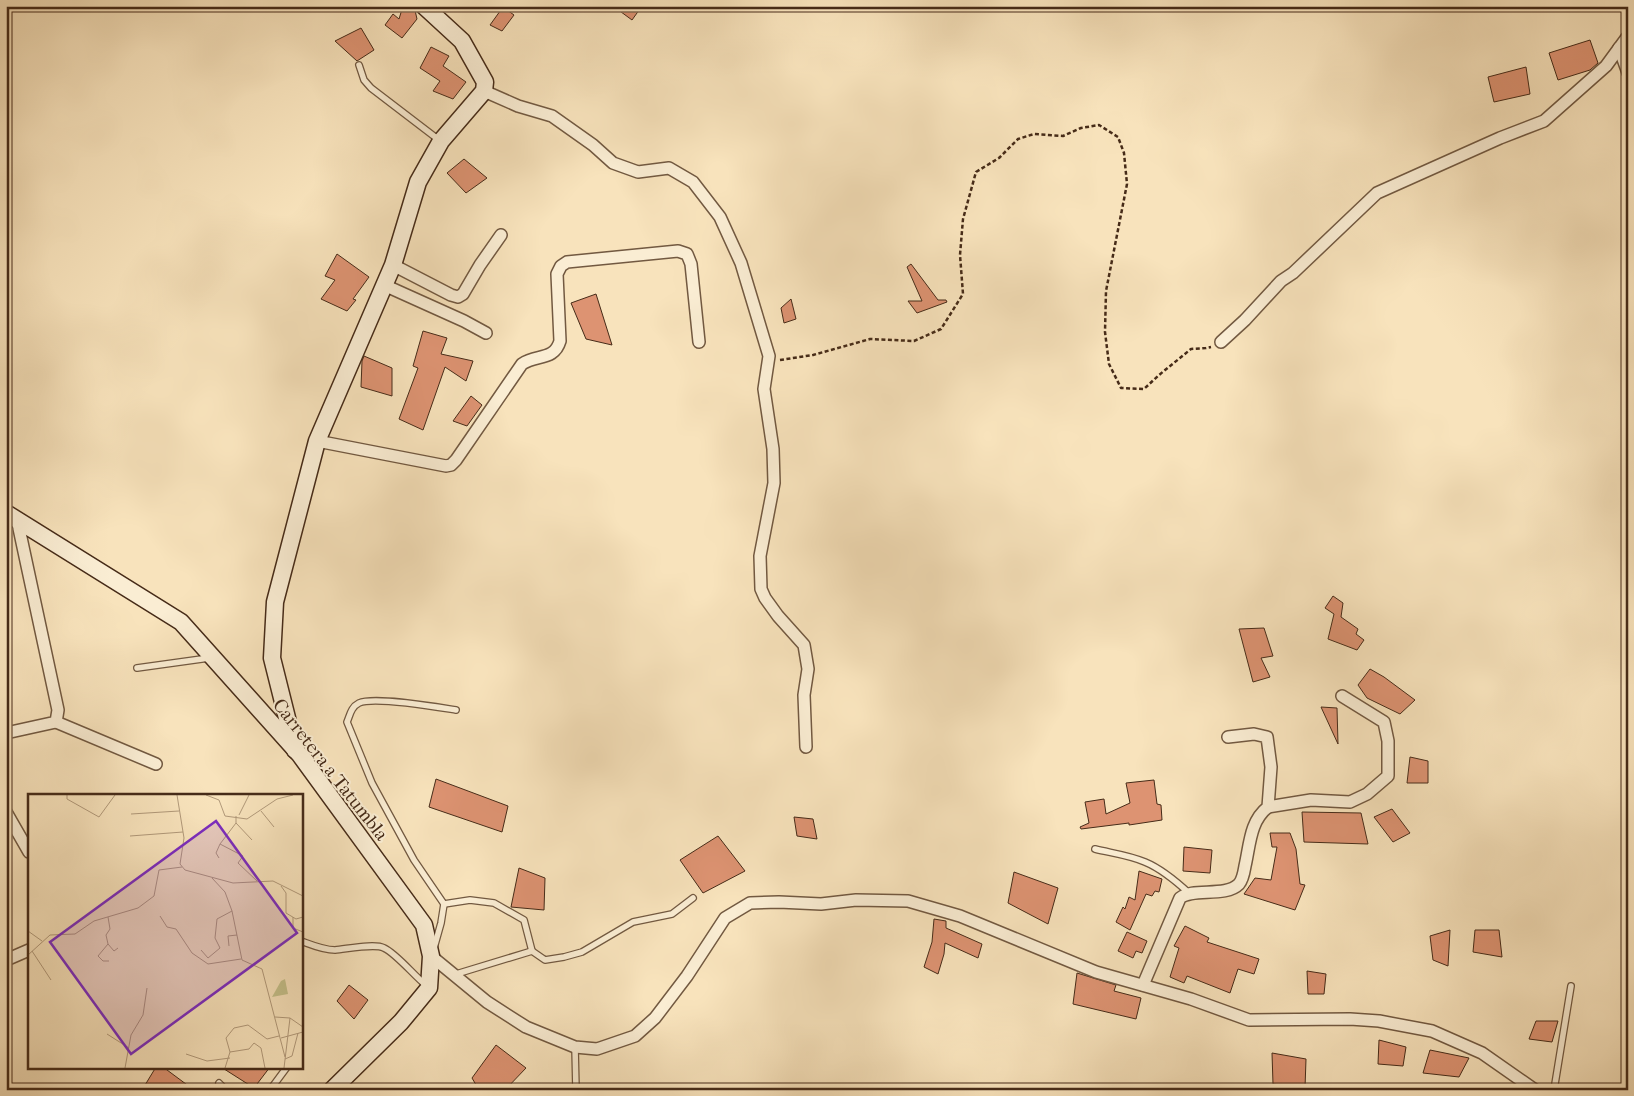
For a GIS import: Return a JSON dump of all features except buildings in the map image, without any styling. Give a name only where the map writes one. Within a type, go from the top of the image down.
[{"type":"street","points":[[295,750],[272,658],[275,602],[317,441],[393,265],[418,182],[441,141],[484,91],[485,82],[462,41],[424,6]]},
{"type":"street","points":[[1625,42],[1628,73]]},
{"type":"street","points":[[1221,342],[1245,320],[1281,280],[1294,273],[1377,193],[1500,138],[1544,121],[1606,66],[1625,42]]},
{"type":"street","points":[[484,91],[518,106],[552,116],[613,163],[638,172],[669,168],[693,182],[720,217],[741,263],[769,356],[764,390],[773,449],[774,483],[760,556],[761,589],[764,598],[804,645],[808,669],[804,696],[806,747]]},
{"type":"street","points":[[393,265],[450,295],[458,297],[463,294],[501,235]]},
{"type":"street","points":[[317,441],[446,466],[451,464],[456,460],[522,364],[527,360],[554,353],[558,348],[560,341],[557,274],[561,266],[567,262],[678,251],[687,254],[691,264],[699,342]]},
{"type":"street","points":[[384,285],[486,333]]},
{"type":"street","points":[[12,516],[58,710],[56,722]]},
{"type":"street","name":"Carretera a Tatumbla","points":[[12,516],[181,622],[295,750],[424,925],[432,956],[429,988]]},
{"type":"street","points":[[1143,985],[1180,898],[1190,894],[1232,888],[1241,882],[1254,824],[1260,813],[1268,806],[1311,800],[1350,802],[1367,794],[1388,776],[1388,741],[1384,722],[1342,696]]},
{"type":"street","points":[[6,733],[56,722],[156,764]]},
{"type":"street","points":[[1228,737],[1254,734],[1267,737],[1271,767],[1268,806]]},
{"type":"street","points":[[6,812],[28,850]]},
{"type":"street","points":[[432,956],[487,1002],[526,1027],[575,1047],[597,1049],[635,1036],[655,1018],[687,976],[725,918],[750,904],[779,902],[821,904],[856,900],[908,901],[960,916],[1096,972],[1191,998],[1249,1020],[1350,1019],[1379,1021],[1432,1031],[1482,1053],[1535,1090]]},
{"type":"street","points":[[6,960],[28,950]]},
{"type":"street","points":[[332,1090],[401,1022],[429,988]]},
{"type":"lane","points":[[359,65],[364,80],[371,88],[441,141]]},
{"type":"lane","points":[[136,668],[213,658]]},
{"type":"lane","points":[[432,956],[444,904],[414,860],[372,783],[347,722],[352,708],[360,702],[377,700],[456,710]]},
{"type":"lane","points":[[1095,849],[1143,861],[1156,867],[1190,894]]},
{"type":"lane","points":[[444,904],[470,900],[494,903],[524,920],[532,951],[546,960],[564,958],[582,952],[633,922],[672,914],[693,898]]},
{"type":"lane","points":[[302,940],[332,950],[355,949],[372,945],[383,947],[391,952],[416,978],[429,988]]},
{"type":"lane","points":[[454,975],[532,951]]},
{"type":"lane","points":[[1554,1090],[1571,986]]},
{"type":"lane","points":[[575,1047],[576,1090]]},
{"type":"lane","points":[[270,1090],[286,1068]]},
{"type":"lane","points":[[219,1083],[226,1090]]},
{"type":"path","points":[[768,362],[813,356],[870,339],[914,341],[941,329],[963,294],[960,255],[963,219],[976,172],[999,158],[1018,139],[1034,134],[1063,136],[1080,128],[1098,125],[1118,137],[1124,153],[1127,184],[1106,291],[1105,332],[1109,364],[1115,378],[1121,388],[1144,389],[1191,349],[1206,348],[1221,342]]}]
